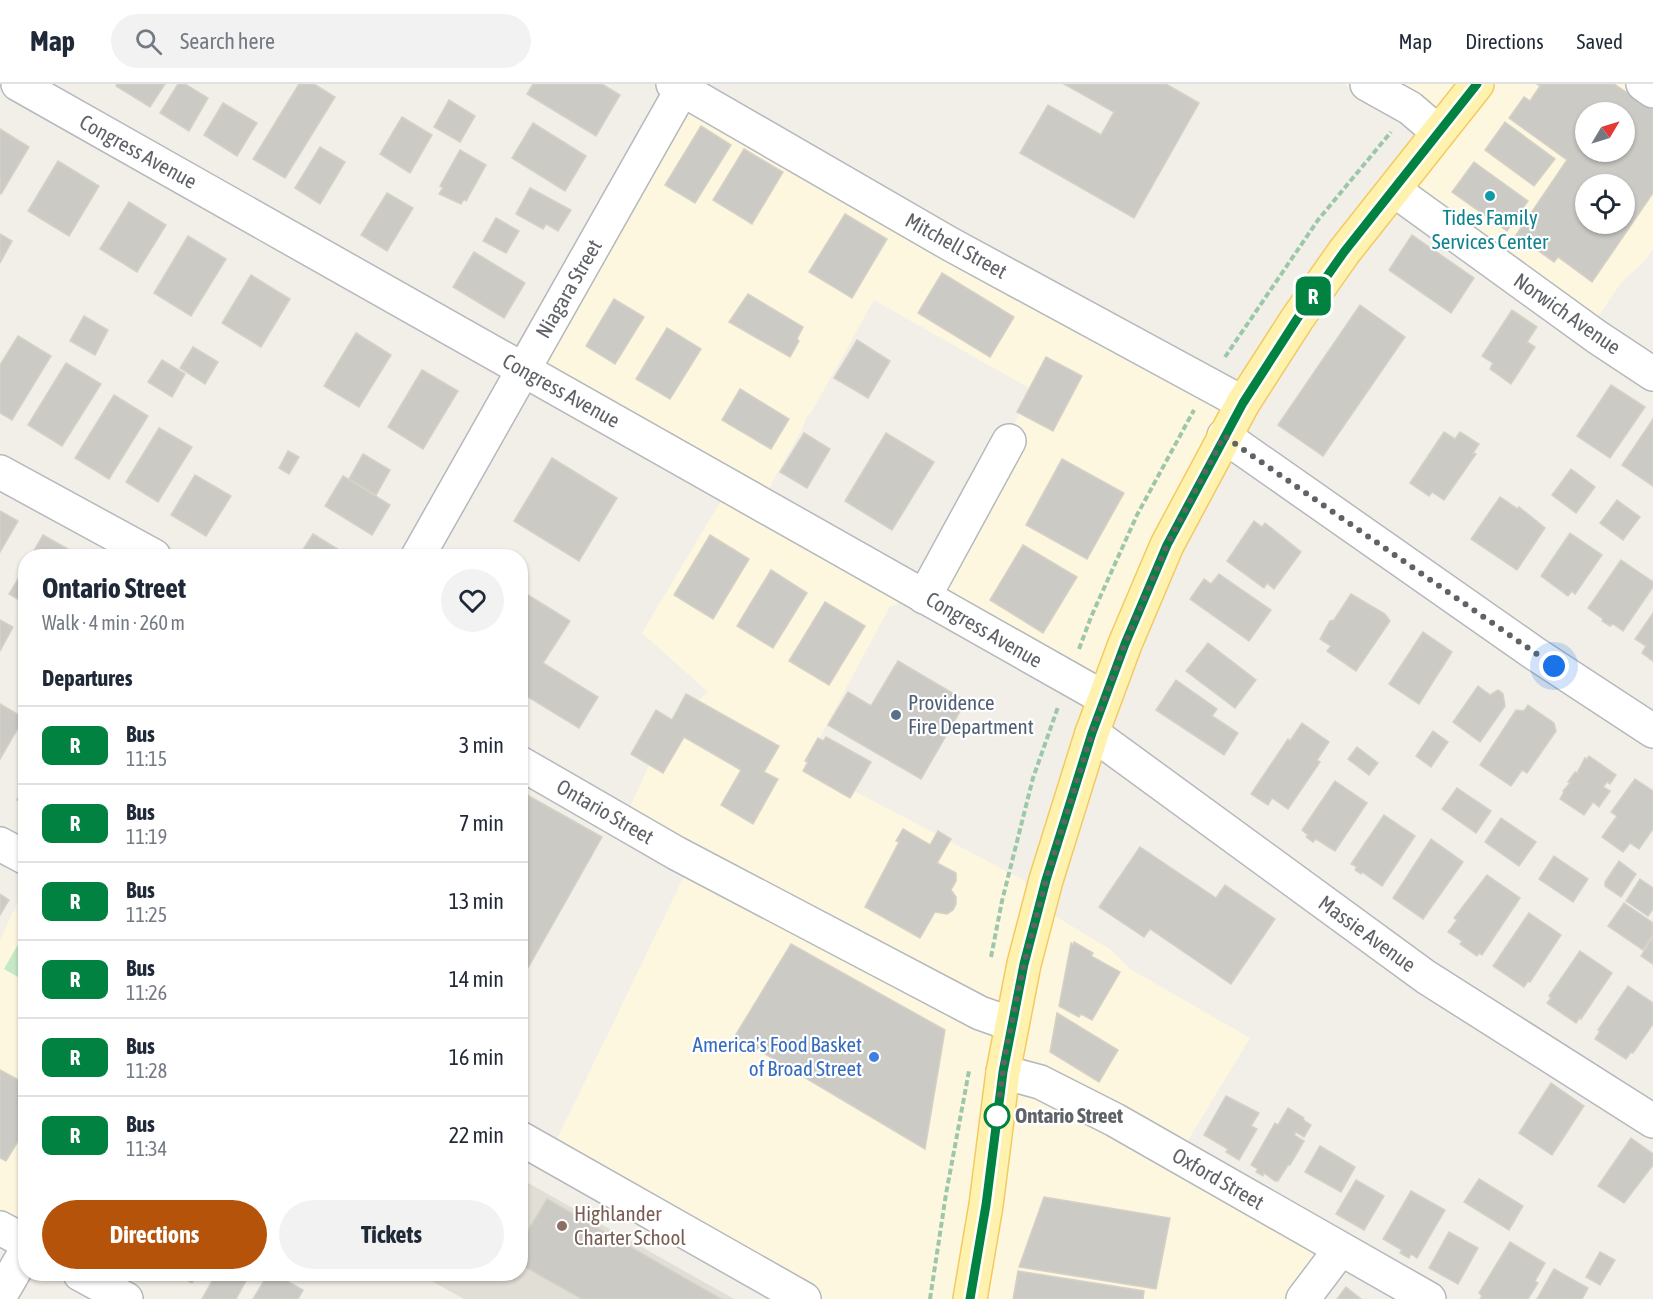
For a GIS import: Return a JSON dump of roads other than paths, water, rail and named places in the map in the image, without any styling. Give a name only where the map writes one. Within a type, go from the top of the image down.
[{"type":"main road","points":[[970,1299],[986,1205],[1003,1072],[1024,964],[1046,880],[1092,733],[1104,698],[1167,545],[1224,436],[1297,319],[1344,252],[1477,84]]},
{"type":"street","name":"Congress Avenue","points":[[18,84],[1104,698]]},
{"type":"street","points":[[1367,84],[1410,108],[1438,132]]},
{"type":"street","points":[[1643,84],[1653,91]]},
{"type":"street","name":"Niagara Street","points":[[422,549],[680,86]]},
{"type":"street","name":"Mitchell Street","points":[[680,86],[950,244],[1243,403]]},
{"type":"street","name":"Norwich Avenue","points":[[1394,190],[1597,337],[1653,374]]},
{"type":"street","points":[[1224,436],[1534,653],[1653,731]]},
{"type":"street","points":[[924,597],[1009,441]]},
{"type":"street","points":[[0,472],[141,549]]},
{"type":"street","name":"Massie Avenue","points":[[1092,733],[1426,977],[1653,1120]]},
{"type":"street","name":"Ontario Street","points":[[528,768],[676,853],[980,1013],[1011,1024]]},
{"type":"street","points":[[0,844],[18,854]]},
{"type":"street","name":"Oxford Street","points":[[1003,1072],[1040,1082],[1115,1120],[1429,1299]]},
{"type":"street","points":[[528,1143],[804,1299]]},
{"type":"street","points":[[0,1228],[18,1238]]},
{"type":"street","points":[[1303,1299],[1340,1250]]},
{"type":"street","points":[[0,1296],[18,1265]]},
{"type":"street","points":[[93,1281],[126,1299]]},
{"type":"place","name":"Tides Family Services Center","points":[[1490,196]]},
{"type":"place","name":"Providence Fire Department","points":[[896,715]]},
{"type":"place","name":"America's Food Basket of Broad Street","points":[[874,1057]]},
{"type":"place","name":"Ontario Street","points":[[997,1116]]},
{"type":"place","name":"Highlander Charter School","points":[[562,1226]]}]
